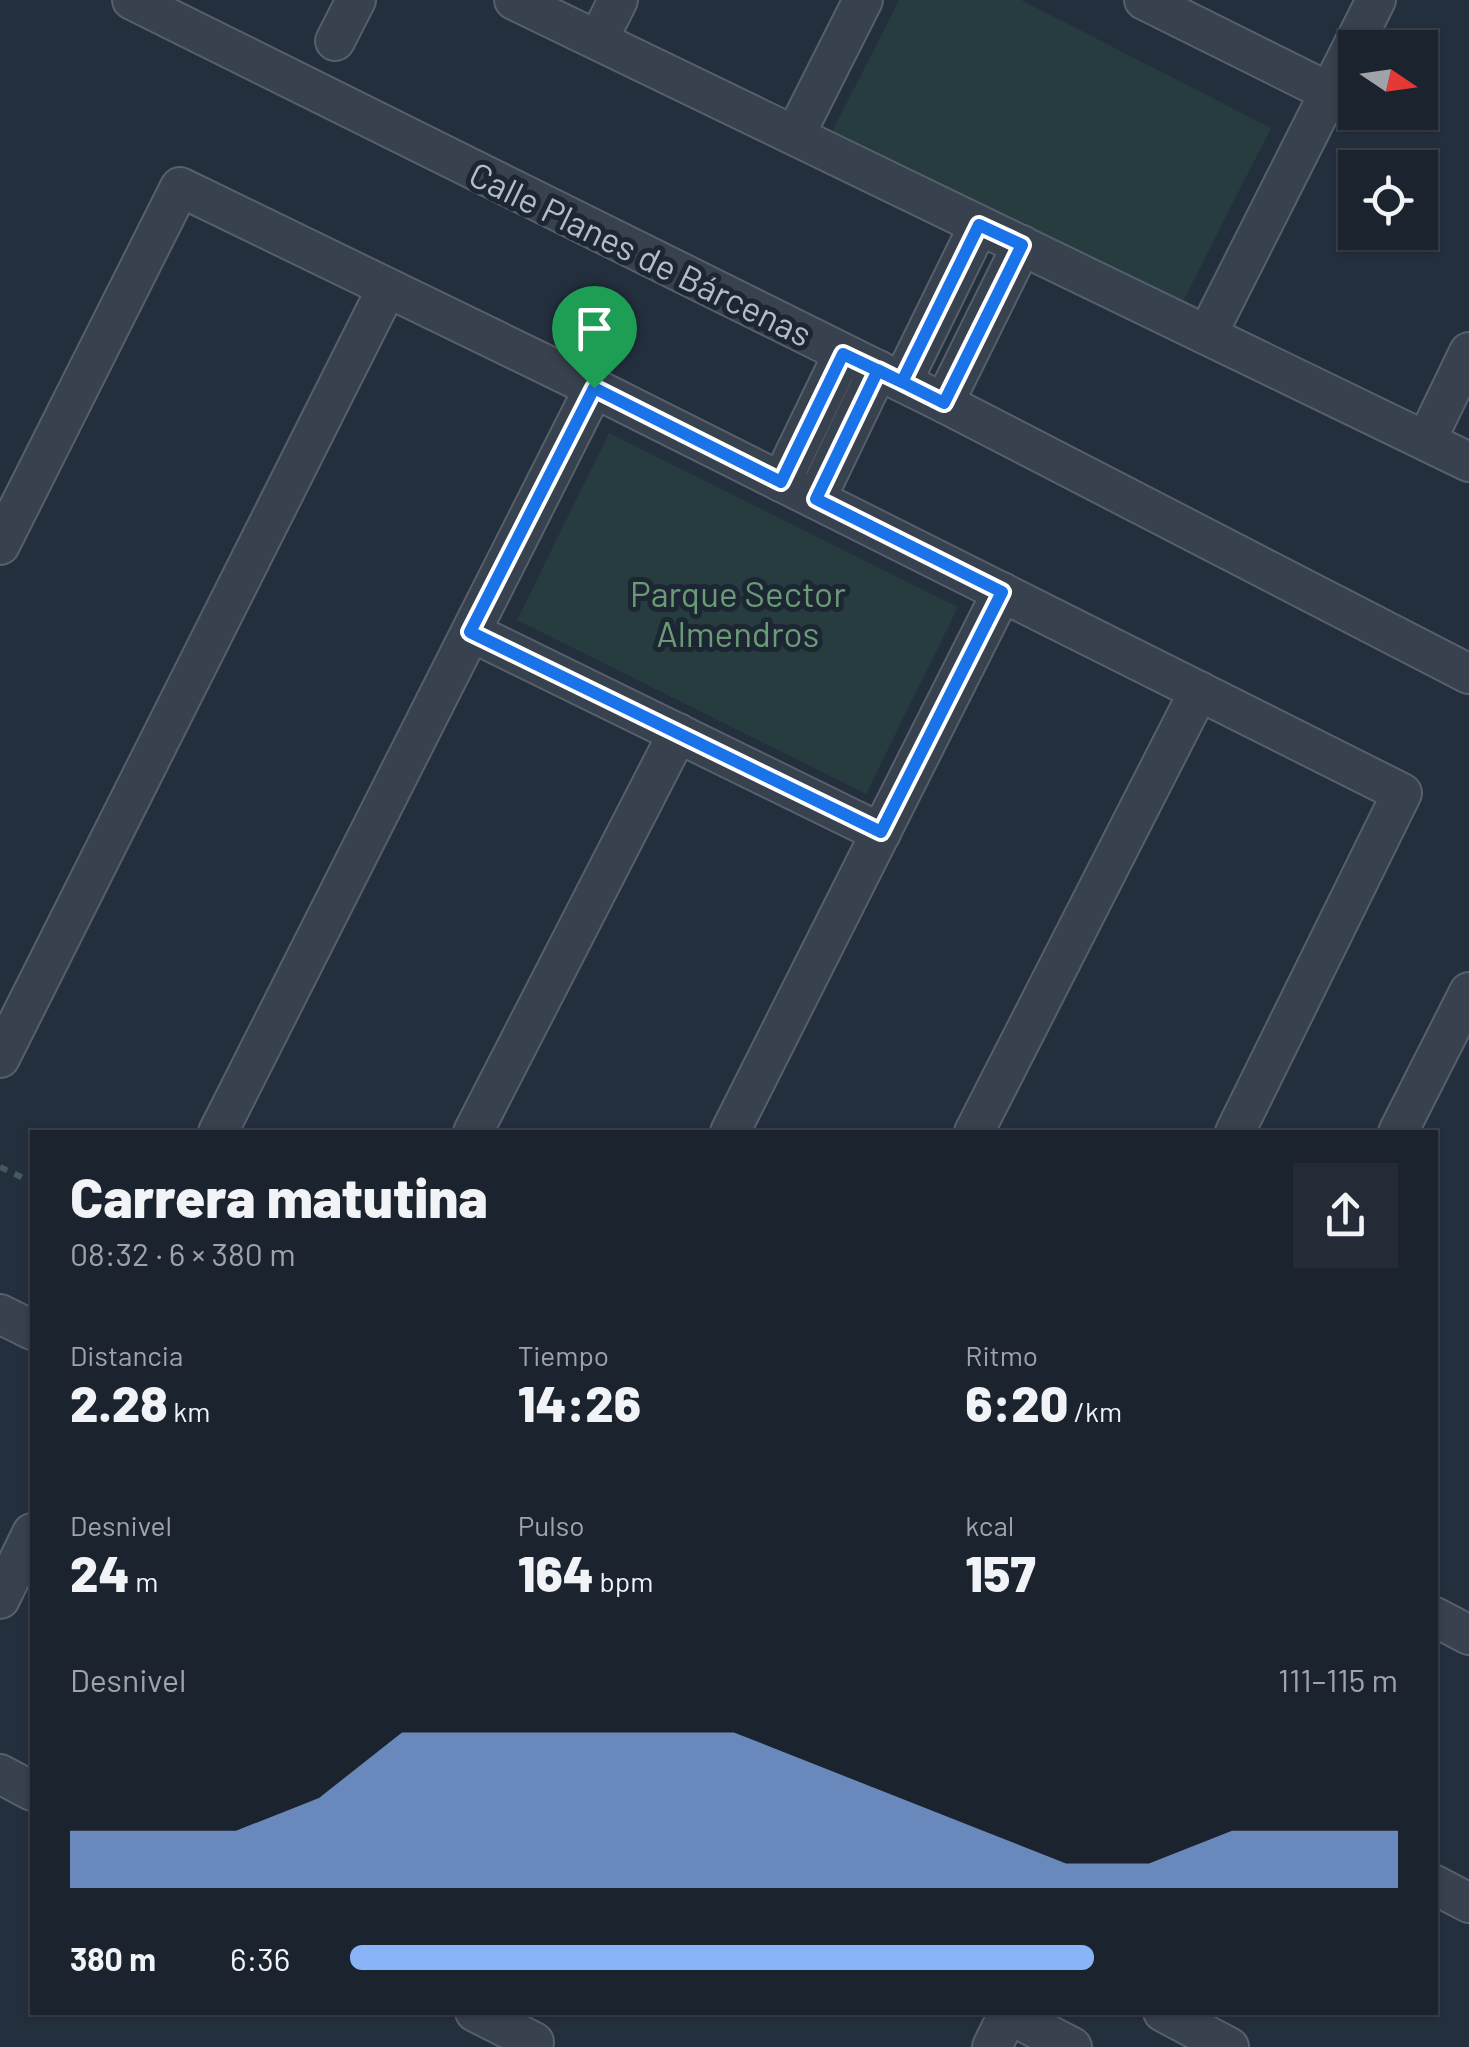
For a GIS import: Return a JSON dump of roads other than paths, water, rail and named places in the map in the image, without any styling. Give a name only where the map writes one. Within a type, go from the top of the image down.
[{"type":"street","name":"Calle Planes de Bárcenas","points":[[132,0],[184,12],[1469,674]]},
{"type":"street","points":[[335,41],[356,0]]},
{"type":"street","points":[[514,0],[1469,462]]},
{"type":"street","points":[[598,40],[618,0]]},
{"type":"street","points":[[795,135],[864,0]]},
{"type":"street","points":[[1144,0],[1329,92]]},
{"type":"street","points":[[1207,334],[1376,0]]},
{"type":"street","points":[[0,544],[180,187],[594,388],[1402,793],[1236,1130]]},
{"type":"street","points":[[816,499],[979,225]]},
{"type":"street","points":[[944,403],[1022,245]]},
{"type":"street","points":[[0,1058],[387,288]]},
{"type":"street","points":[[1426,441],[1469,352]]},
{"type":"street","points":[[781,482],[843,354]]},
{"type":"street","points":[[219,1130],[594,388]]},
{"type":"street","points":[[731,1130],[1002,592]]},
{"type":"street","points":[[470,632],[881,832]]},
{"type":"street","points":[[975,1130],[1199,692]]},
{"type":"street","points":[[473,1130],[678,733]]},
{"type":"street","points":[[1399,1130],[1469,992]]},
{"type":"street","points":[[0,1314],[30,1329]]},
{"type":"street","points":[[0,1599],[30,1537]]},
{"type":"street","points":[[1438,1619],[1469,1635]]},
{"type":"street","points":[[0,1774],[30,1789]]},
{"type":"street","points":[[1438,1887],[1469,1903]]},
{"type":"street","points":[[484,2015],[538,2034]]},
{"type":"street","points":[[1169,2015],[1229,2047]]},
{"type":"street","points":[[1003,2025],[1072,2047]]},
{"type":"park label","name":"Parque Sector Almendros","points":[[738,613]]}]
